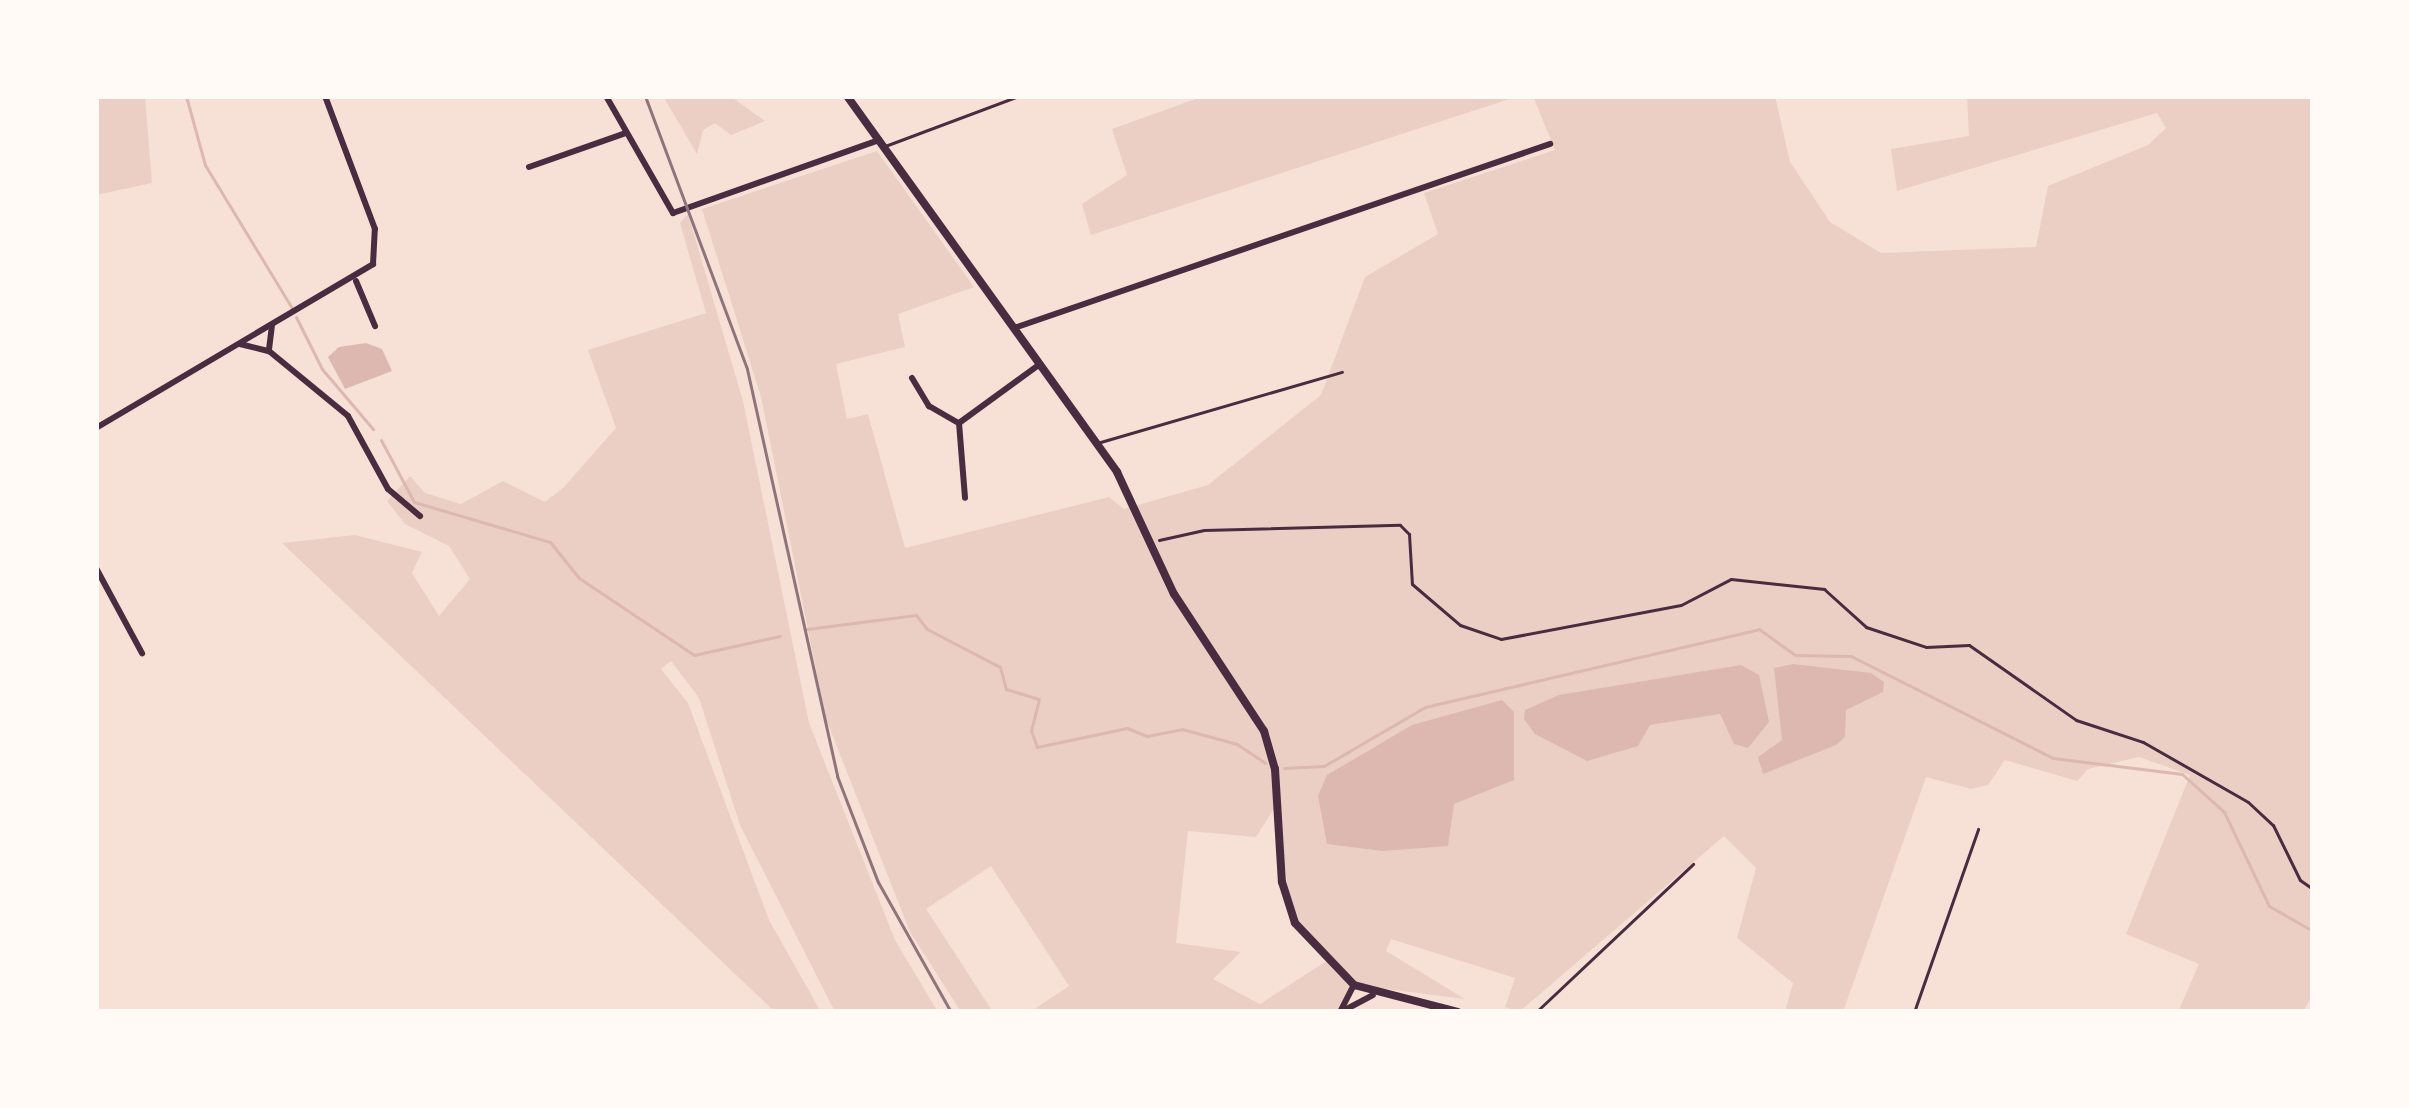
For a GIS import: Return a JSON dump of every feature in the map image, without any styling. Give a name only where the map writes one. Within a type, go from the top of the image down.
[{"type":"street","points":[[96,428],[356,280],[373,264],[375,230],[325,96]]},
{"type":"street","points":[[606,96],[623,134],[673,213],[881,144]]},
{"type":"street","points":[[848,96],[1097,443],[1155,541],[1181,607],[1270,745],[1291,915],[1354,985],[1373,994],[1458,1012]]},
{"type":"street","points":[[529,167],[623,134]]},
{"type":"street","points":[[1015,328],[1550,144]]},
{"type":"street","points":[[356,280],[375,326]]},
{"type":"street","points":[[269,351],[272,325]]},
{"type":"street","points":[[240,344],[269,351],[347,416],[388,489],[420,516]]},
{"type":"street","points":[[959,423],[1040,364]]},
{"type":"street","points":[[912,378],[928,406],[959,423]]},
{"type":"street","points":[[959,423],[965,498]]},
{"type":"street","points":[[96,568],[142,653]]},
{"type":"street","points":[[1341,1012],[1354,985]]},
{"type":"street","points":[[1341,1012],[1373,994]]},
{"type":"lane","points":[[881,144],[1019,96]]},
{"type":"lane","points":[[1097,443],[1342,372]]},
{"type":"lane","points":[[1914,1012],[1978,829]]},
{"type":"lane","points":[[1536,1012],[1693,864]]},
{"type":"path","points":[[1155,541],[1204,530],[1400,525],[1409,534],[1412,584],[1488,638],[1558,632],[1681,605],[1731,579],[1824,589],[1866,627],[1926,647],[1969,645],[2076,720],[2143,742],[2248,802],[2273,824],[2300,880],[2313,889]]},
{"type":"shaded area","points":[[96,96],[145,96],[152,183],[96,195]]},
{"type":"shaded area","points":[[663,96],[730,96],[765,121],[731,135],[715,123],[703,130],[697,154]]},
{"type":"shaded area","points":[[1204,96],[1519,96],[1091,235],[1082,204],[1127,175],[1112,129]]},
{"type":"shaded area","points":[[1533,96],[1775,96],[1790,162],[1830,222],[1881,253],[2036,247],[2048,186],[2148,145],[2166,128],[2157,113],[1897,191],[1891,149],[1969,136],[1967,96],[2313,96],[2313,994],[2303,1012],[2178,1012],[2199,964],[2126,934],[2190,775],[2139,757],[2088,769],[2077,781],[2005,760],[1988,785],[1971,789],[1926,777],[1843,1012],[1785,1012],[1793,983],[1737,938],[1756,868],[1724,836],[1519,1012],[1505,1007],[1515,978],[1391,939],[1386,951],[1465,999],[1355,985],[1340,1012],[1030,1012],[1069,986],[991,866],[926,909],[993,1012],[961,1012],[910,932],[826,719],[761,397],[702,209],[877,151],[974,287],[898,314],[905,347],[836,364],[847,419],[868,414],[905,548],[1109,497],[1124,509],[1208,485],[1321,395],[1365,277],[1438,234],[1424,193],[1555,150]],"holes":[[[1277,804],[1291,915],[1328,960],[1260,1004],[1213,979],[1241,952],[1176,943],[1188,831],[1256,837]]]},
{"type":"shaded area","points":[[688,214],[743,401],[809,723],[895,940],[938,1012],[835,1012],[740,825],[699,698],[671,661],[661,669],[688,703],[769,920],[821,1012],[775,1012],[282,543],[355,535],[422,552],[412,573],[439,616],[470,579],[449,546],[405,524],[387,501],[410,476],[425,493],[461,504],[503,481],[545,502],[563,488],[616,428],[588,350],[706,313],[680,223]]},
{"type":"shaded area","points":[[366,343],[382,349],[392,371],[345,389],[328,357],[339,347]]},
{"type":"shaded area","points":[[1793,664],[1871,673],[1884,682],[1883,692],[1846,710],[1845,737],[1836,745],[1763,774],[1758,757],[1782,740],[1774,668]]},
{"type":"shaded area","points":[[1741,665],[1759,675],[1769,722],[1748,748],[1734,744],[1720,714],[1650,725],[1638,746],[1587,761],[1535,734],[1524,719],[1525,710],[1559,695]]},
{"type":"shaded area","points":[[1502,700],[1514,712],[1514,780],[1454,804],[1448,846],[1383,851],[1327,844],[1318,796],[1327,775],[1412,725]]},
{"type":"waterway","points":[[186,96],[205,165],[292,308]]},
{"type":"waterway","points":[[296,317],[322,369],[373,429]]},
{"type":"waterway","points":[[381,440],[414,502],[550,542],[579,578],[694,655],[780,636]]},
{"type":"waterway","points":[[807,629],[916,615],[927,629],[1000,667],[1006,689],[1039,699],[1031,731],[1037,747],[1127,728],[1147,736],[1182,729],[1237,744],[1265,763]]},
{"type":"waterway","points":[[1284,768],[1324,766],[1425,707],[1759,629],[1795,655],[1851,656],[2053,758],[2182,774],[2224,812],[2269,906],[2313,931]]},
{"type":"railway","points":[[645,96],[747,369],[837,776],[878,882],[951,1012]]}]
